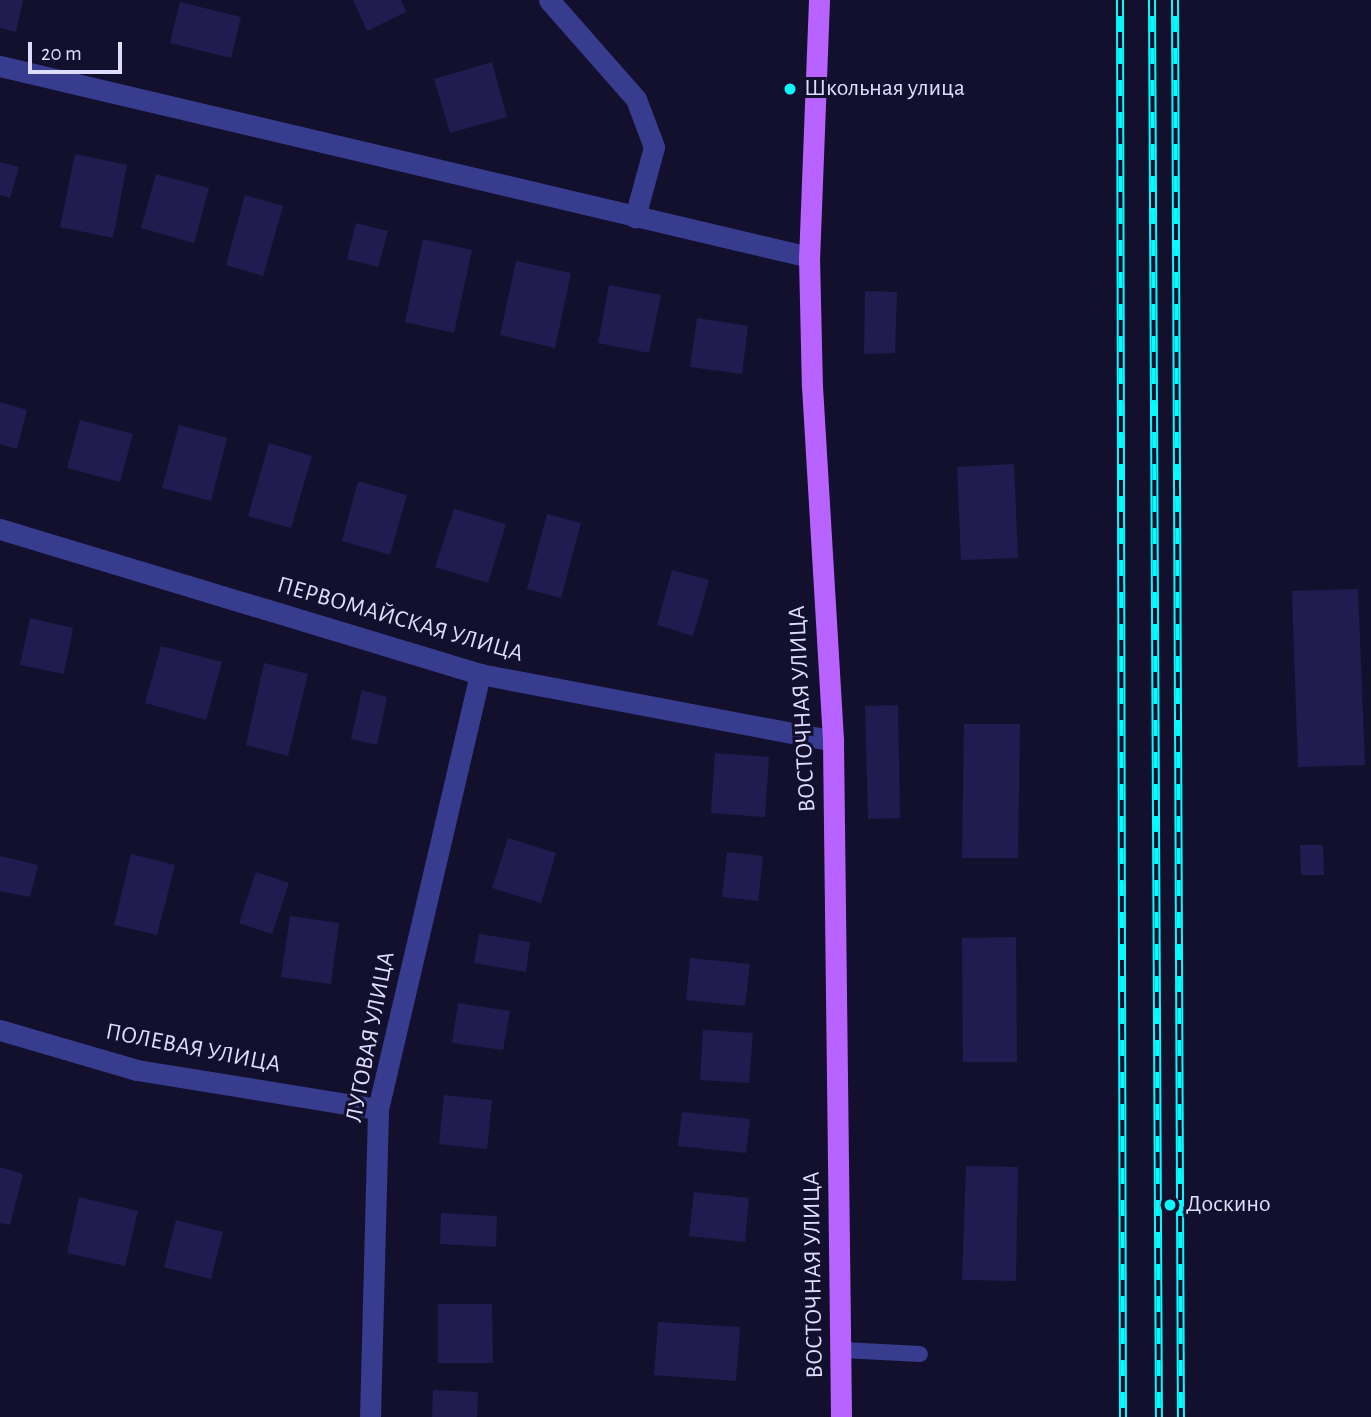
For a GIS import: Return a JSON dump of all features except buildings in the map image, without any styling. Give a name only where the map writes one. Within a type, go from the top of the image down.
[{"type":"main road","name":"ВОСТОЧНАЯ УЛИЦА","points":[[819,0],[809,257],[811,386],[833,741],[843,1350],[841,1417]]},
{"type":"street","points":[[549,0],[636,99],[654,147],[635,217]]},
{"type":"street","points":[[0,66],[809,257]]},
{"type":"street","name":"ПЕРВОМАЙСКАЯ УЛИЦА","points":[[0,529],[480,674],[833,741]]},
{"type":"street","name":"ЛУГОВАЯ УЛИЦА","points":[[370,1417],[378,1109],[480,674]]},
{"type":"street","name":"ПОЛЕВАЯ УЛИЦА","points":[[0,1030],[137,1070],[378,1109]]},
{"type":"lane","points":[[843,1350],[920,1354]]},
{"type":"railway","points":[[1120,0],[1123,1417]]},
{"type":"railway","points":[[1152,0],[1159,1417]]},
{"type":"railway","points":[[1175,0],[1181,1417]]},
{"type":"place","name":"Школьная улица","points":[[790,89]]},
{"type":"place","name":"Доскино","points":[[1170,1205]]}]
